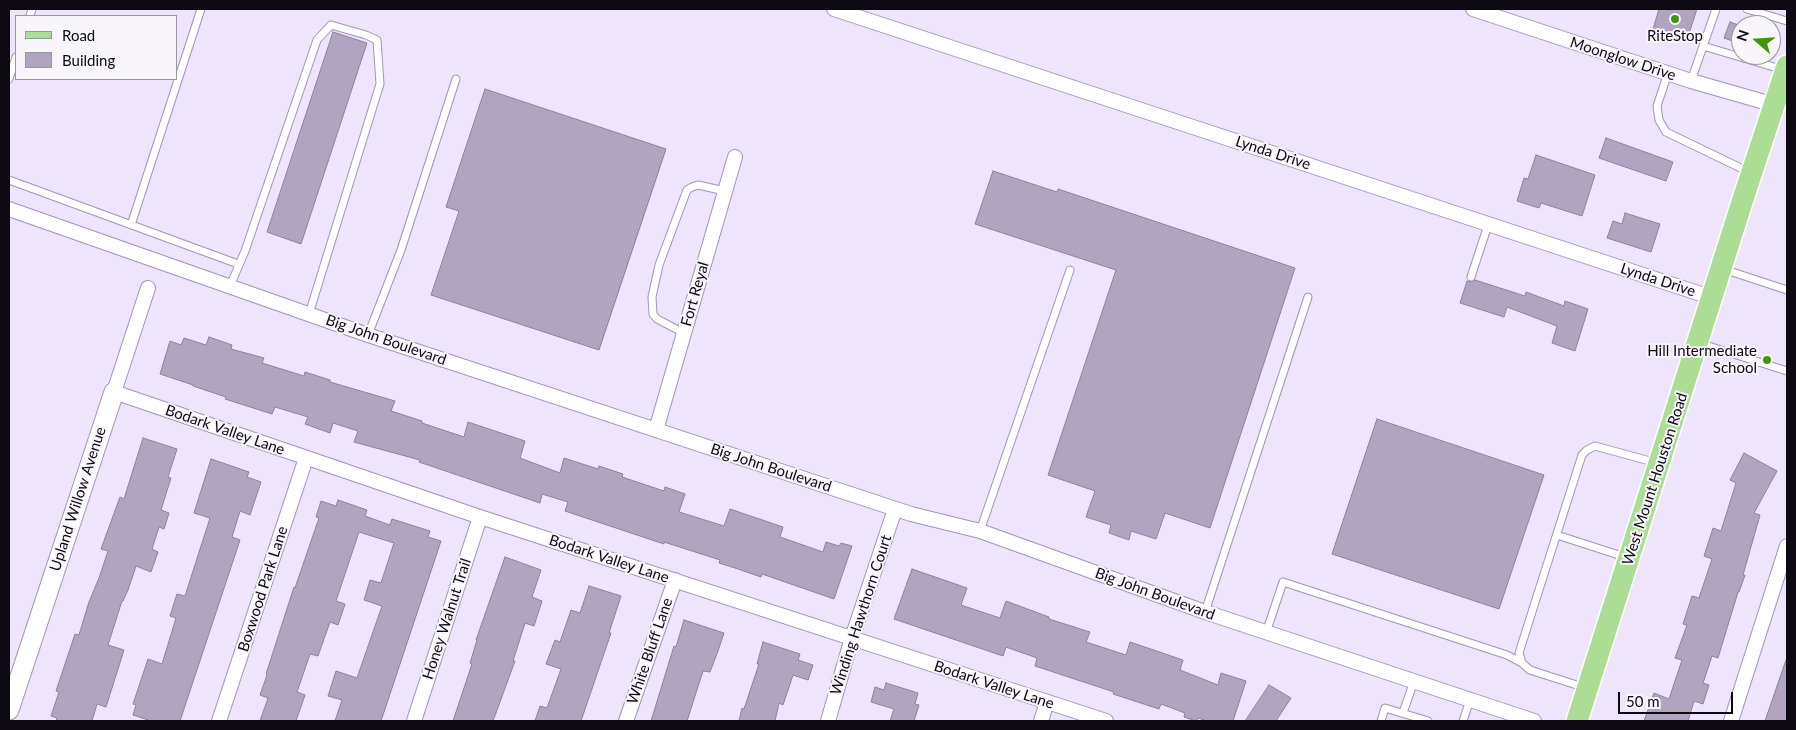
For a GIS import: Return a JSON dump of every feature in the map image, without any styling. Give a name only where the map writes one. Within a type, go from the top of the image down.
[{"type":"main road","name":"West Mount Houston Road","points":[[1576,721],[1786,68]]},
{"type":"street","name":"Lynda Drive","points":[[834,9],[1713,298]]},
{"type":"street","name":"Moonglow Drive","points":[[1472,9],[1691,81],[1775,105]]},
{"type":"street","name":"Fort Reyal","points":[[656,430],[735,157]]},
{"type":"street","name":"Big John Boulevard","points":[[9,209],[368,335],[895,509],[980,531],[1266,633],[1534,721]]},
{"type":"street","name":"Upland Willow Avenue","points":[[9,710],[148,288]]},
{"type":"street","name":"Bodark Valley Lane","points":[[114,392],[480,517],[1106,721]]},
{"type":"street","name":"Boxwood Park Lane","points":[[219,721],[306,458]]},
{"type":"street","name":"Winding Hawthorn Court","points":[[828,721],[852,638],[895,509]]},
{"type":"street","name":"Honey Walnut Trail","points":[[414,721],[480,517]]},
{"type":"street","points":[[1731,721],[1787,546]]},
{"type":"street","name":"White Bluff Lane","points":[[626,721],[675,580]]},
{"type":"street","points":[[1041,721],[1047,702]]},
{"type":"lane","points":[[131,225],[201,9]]},
{"type":"lane","points":[[1691,81],[1716,9]]},
{"type":"lane","points":[[1747,9],[1787,21]]},
{"type":"lane","points":[[230,286],[245,251],[317,40],[331,25],[377,40],[380,84],[309,314]]},
{"type":"lane","points":[[1703,46],[1786,68]]},
{"type":"lane","points":[[9,79],[15,60]]},
{"type":"lane","points":[[1668,73],[1657,106],[1659,120],[1666,132],[1752,174]]},
{"type":"lane","points":[[368,335],[401,250],[456,79]]},
{"type":"lane","points":[[9,180],[238,264]]},
{"type":"lane","points":[[684,333],[657,319],[652,314],[652,297],[659,265],[687,190],[692,186],[698,185],[725,191]]},
{"type":"lane","points":[[1470,277],[1488,225]]},
{"type":"lane","points":[[1722,269],[1787,290]]},
{"type":"lane","points":[[980,531],[1070,270]]},
{"type":"lane","points":[[1205,612],[1308,297]]},
{"type":"lane","points":[[1698,343],[1787,371]]},
{"type":"lane","points":[[1522,663],[1519,653],[1582,455],[1595,446],[1660,464]]},
{"type":"lane","points":[[1557,535],[1629,558]]},
{"type":"lane","points":[[1266,633],[1283,582],[1507,655],[1530,670],[1587,688]]},
{"type":"lane","points":[[1403,714],[1414,681]]},
{"type":"lane","points":[[1463,721],[1470,700]]},
{"type":"lane","points":[[1380,721],[1385,708],[1428,721]]},
{"type":"building","name":"RiteStop","points":[[1659,9],[1697,9],[1687,40],[1653,29]]},
{"type":"building","points":[[1730,22],[1731,22],[1731,40],[1724,38]]},
{"type":"building","points":[[333,32],[367,43],[301,244],[267,232]]},
{"type":"building","points":[[485,89],[666,149],[599,350],[431,295],[459,211],[446,207]]},
{"type":"building","points":[[1606,138],[1673,162],[1666,181],[1599,158]]},
{"type":"building","points":[[1536,155],[1595,175],[1582,216],[1541,203],[1539,208],[1517,201],[1524,178],[1528,179]]},
{"type":"building","points":[[993,171],[1057,192],[1058,189],[1295,268],[1210,528],[1165,513],[1156,539],[1131,531],[1129,540],[1109,533],[1111,525],[1086,517],[1095,491],[1048,475],[1116,270],[975,224]]},
{"type":"building","points":[[1625,213],[1660,224],[1651,252],[1607,238],[1613,221],[1622,224]]},
{"type":"building","points":[[1475,280],[1525,296],[1526,292],[1564,306],[1565,301],[1588,309],[1575,351],[1552,343],[1557,326],[1507,307],[1504,317],[1460,303],[1467,281],[1472,282]]},
{"type":"building","points":[[209,337],[232,345],[231,349],[264,358],[262,363],[304,376],[305,372],[330,380],[330,382],[395,401],[391,411],[464,437],[468,422],[525,441],[520,458],[560,473],[564,458],[598,469],[599,466],[623,474],[622,477],[664,491],[665,487],[685,494],[679,512],[724,526],[730,509],[783,527],[780,537],[823,552],[826,542],[839,546],[841,543],[852,546],[834,599],[762,574],[761,577],[719,563],[720,560],[664,542],[664,544],[565,511],[568,502],[542,494],[540,503],[419,462],[420,460],[354,442],[358,431],[333,423],[330,433],[305,424],[308,417],[275,407],[272,414],[225,399],[226,397],[160,374],[170,341],[181,345],[184,338],[206,345]]},
{"type":"building","points":[[1377,419],[1544,475],[1499,609],[1332,554]]},
{"type":"building","points":[[143,438],[177,449],[168,477],[171,478],[161,510],[169,513],[164,529],[159,527],[152,549],[158,552],[151,572],[136,566],[122,601],[108,645],[124,650],[106,707],[97,704],[92,721],[56,721],[57,718],[51,716],[59,692],[56,691],[75,634],[79,635],[99,578],[108,551],[101,549],[120,497],[124,499]]},
{"type":"building","points":[[1744,453],[1777,471],[1754,513],[1760,515],[1743,575],[1745,575],[1718,658],[1712,656],[1703,683],[1709,685],[1703,704],[1694,701],[1688,721],[1644,721],[1654,693],[1669,699],[1682,660],[1675,658],[1687,625],[1683,624],[1692,596],[1699,598],[1712,559],[1704,556],[1713,528],[1721,531],[1736,483],[1730,480]]},
{"type":"building","points":[[211,459],[249,472],[247,477],[261,482],[250,515],[240,511],[232,537],[240,540],[180,721],[151,721],[133,715],[136,705],[133,704],[148,659],[162,664],[176,618],[170,616],[177,594],[185,596],[210,518],[194,513]]},
{"type":"building","points":[[338,500],[367,510],[365,516],[390,525],[392,519],[430,531],[428,537],[441,541],[381,721],[335,721],[342,700],[328,696],[336,671],[357,678],[382,606],[364,600],[370,580],[381,583],[394,543],[359,532],[336,601],[345,604],[338,625],[330,622],[318,656],[310,654],[297,692],[305,695],[296,721],[260,721],[268,698],[260,695],[294,587],[319,518],[316,517],[321,501],[336,506]]},
{"type":"building","points":[[505,557],[541,570],[532,597],[542,601],[534,626],[525,623],[513,661],[515,661],[493,721],[453,721],[472,664],[470,663],[476,640]]},
{"type":"building","points":[[912,569],[967,588],[961,605],[1000,618],[1006,601],[1049,617],[1049,619],[1090,632],[1086,642],[1126,655],[1130,642],[1183,660],[1180,670],[1218,685],[1221,673],[1246,681],[1233,721],[1207,721],[1198,718],[1196,721],[1184,717],[1185,713],[1161,704],[1159,709],[1035,666],[1037,658],[1006,647],[1003,656],[894,619]]},
{"type":"building","points":[[589,586],[621,596],[609,633],[611,633],[581,721],[535,721],[540,706],[547,708],[561,669],[546,664],[555,640],[560,642],[571,610],[580,613]]},
{"type":"building","points":[[684,620],[724,633],[710,672],[703,671],[687,721],[651,721],[674,646],[676,647]]},
{"type":"building","points":[[763,642],[800,654],[798,660],[813,665],[808,680],[793,675],[783,705],[779,703],[775,721],[739,721],[759,664],[757,664]]},
{"type":"building","points":[[1786,660],[1787,721],[1765,721]]},
{"type":"building","points":[[886,683],[918,693],[915,704],[919,705],[914,721],[890,721],[894,709],[871,702],[875,687],[884,690]]},
{"type":"building","points":[[1269,685],[1291,698],[1276,721],[1245,721]]},
{"type":"place","name":"RiteStop","points":[[1675,19]]},
{"type":"place","name":"Hill Intermediate School","points":[[1767,360]]}]
